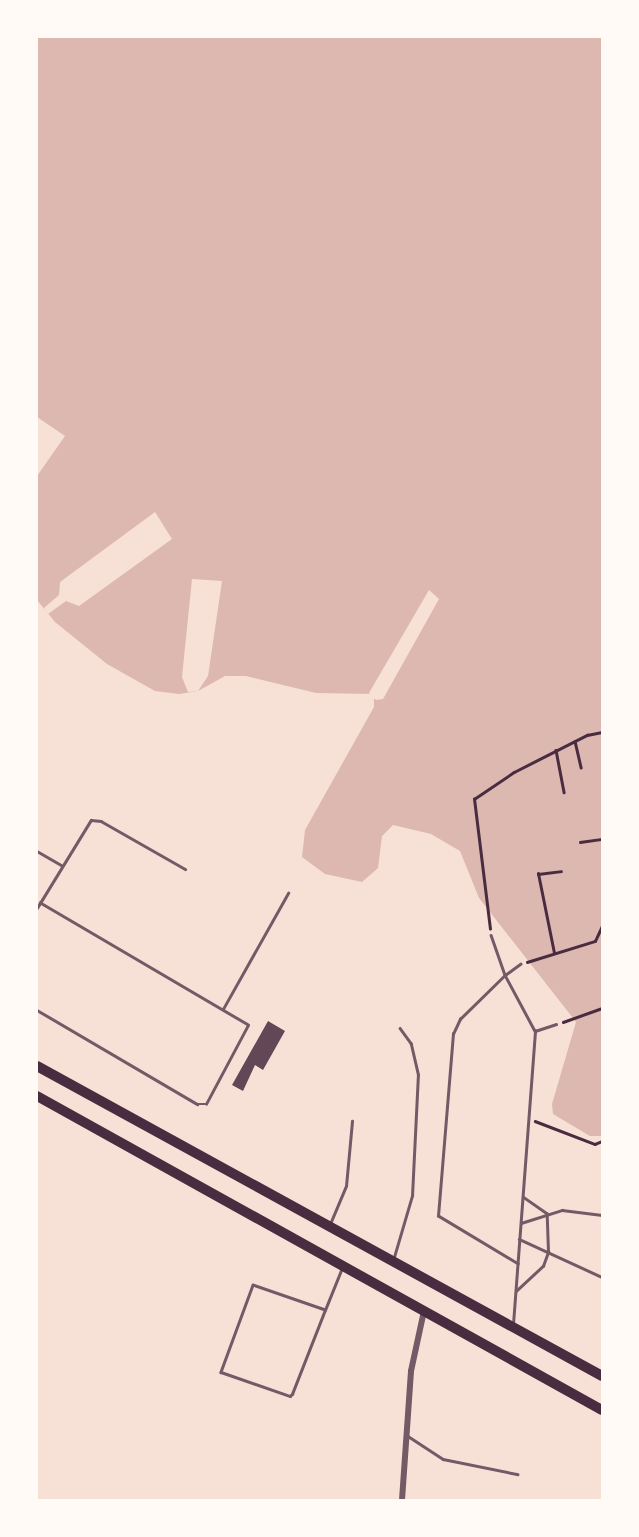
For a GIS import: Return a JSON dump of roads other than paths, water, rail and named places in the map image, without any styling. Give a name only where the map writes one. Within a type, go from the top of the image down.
[{"type":"main road","points":[[37,1066],[602,1376]]},
{"type":"main road","points":[[37,1096],[425,1309],[602,1410]]},
{"type":"street","points":[[402,1500],[411,1371],[425,1309]]},
{"type":"lane","points":[[37,908],[91,820],[101,821],[185,869]]},
{"type":"lane","points":[[37,851],[61,865]]},
{"type":"lane","points":[[223,1009],[288,893]]},
{"type":"lane","points":[[37,1010],[197,1104],[206,1104],[247,1032],[248,1025],[40,903]]},
{"type":"lane","points":[[491,934],[505,975],[535,1031],[513,1325]]},
{"type":"lane","points":[[518,1264],[441,1221],[436,1209],[455,1026],[505,975],[520,964]]},
{"type":"lane","points":[[535,1031],[556,1024]]},
{"type":"lane","points":[[393,1261],[412,1196],[418,1075],[411,1044],[400,1029]]},
{"type":"lane","points":[[329,1227],[346,1185],[352,1121]]},
{"type":"lane","points":[[523,1197],[547,1214]]},
{"type":"lane","points":[[521,1223],[567,1209],[602,1215]]},
{"type":"lane","points":[[516,1291],[543,1266],[548,1252],[547,1214]]},
{"type":"lane","points":[[520,1239],[602,1277]]},
{"type":"lane","points":[[325,1310],[253,1285],[221,1371],[290,1396],[325,1310],[343,1264]]},
{"type":"lane","points":[[408,1436],[443,1459],[517,1474]]}]
